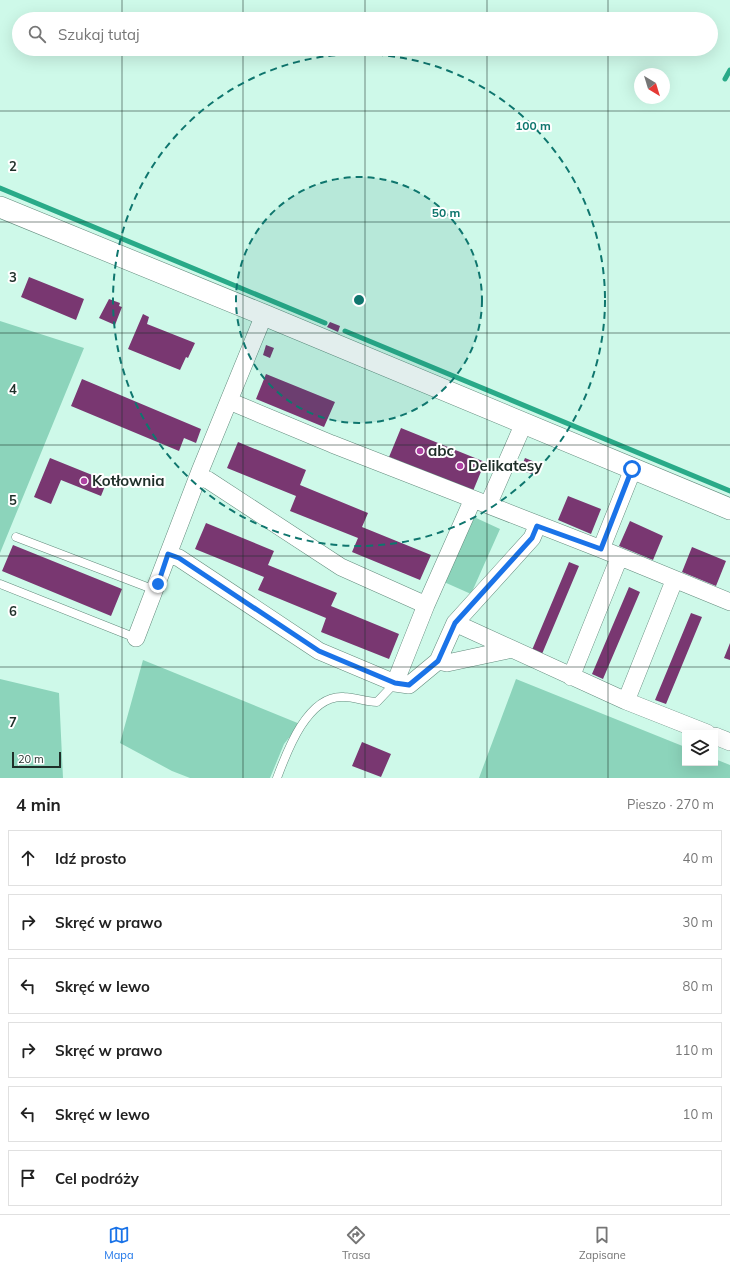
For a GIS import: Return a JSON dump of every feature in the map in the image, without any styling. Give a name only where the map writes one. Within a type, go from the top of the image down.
[{"type":"street","points":[[0,207],[730,509]]},
{"type":"street","points":[[136,638],[198,477],[264,315]]},
{"type":"street","points":[[229,401],[332,444],[537,526],[601,549],[674,581],[730,602]]},
{"type":"street","points":[[395,683],[426,605],[480,502],[524,424]]},
{"type":"street","points":[[601,549],[632,469]]},
{"type":"street","points":[[198,477],[208,480],[341,567],[426,605]]},
{"type":"street","points":[[168,554],[179,558],[319,651],[395,683],[409,685],[438,661],[455,623],[532,538],[537,526]]},
{"type":"street","points":[[571,676],[619,558]]},
{"type":"street","points":[[626,702],[674,581]]},
{"type":"street","points":[[455,623],[626,702],[699,730]]},
{"type":"street","points":[[438,661],[447,663],[512,649]]},
{"type":"street","points":[[718,737],[730,742]]},
{"type":"lane","points":[[16,537],[155,590]]},
{"type":"lane","points":[[0,584],[136,638]]},
{"type":"lane","points":[[277,778],[289,747],[315,707],[331,698],[344,697],[367,702],[377,702],[395,683]]},
{"type":"green space","points":[[0,321],[84,348],[0,553]]},
{"type":"green space","points":[[474,517],[500,529],[471,594],[444,582]]},
{"type":"green space","points":[[143,660],[300,724],[284,744],[270,778],[190,778],[172,771],[120,743]]},
{"type":"green space","points":[[0,679],[59,693],[63,778],[0,778]]},
{"type":"green space","points":[[516,679],[682,746],[682,766],[718,766],[718,760],[730,765],[730,778],[479,778]]},
{"type":"building","points":[[29,277],[84,299],[76,320],[21,297]]},
{"type":"building","points":[[109,299],[120,303],[119,306],[122,307],[115,325],[99,318]]},
{"type":"building","points":[[143,314],[149,317],[147,324],[195,343],[180,370],[128,349]]},
{"type":"building","points":[[330,322],[340,326],[338,332],[327,327]]},
{"type":"building","points":[[266,345],[274,348],[270,358],[263,355]]},
{"type":"building","points":[[266,374],[335,402],[324,427],[256,399]]},
{"type":"building","points":[[82,379],[201,429],[196,443],[184,438],[179,451],[71,406]]},
{"type":"building","points":[[401,428],[485,462],[473,491],[389,457]]},
{"type":"building","points":[[238,442],[306,470],[300,485],[368,513],[362,527],[431,555],[420,580],[352,552],[358,538],[290,511],[296,496],[227,468]]},
{"type":"building","name":"Kotłownia","points":[[50,458],[107,481],[101,496],[61,480],[51,504],[34,497]]},
{"type":"building","points":[[525,458],[540,464],[535,475],[520,470]]},
{"type":"building","points":[[568,496],[601,509],[591,534],[558,520]]},
{"type":"building","points":[[630,521],[663,536],[653,560],[619,546]]},
{"type":"building","points":[[206,523],[274,551],[268,565],[337,593],[331,606],[399,634],[389,659],[321,632],[326,618],[258,590],[264,577],[195,549]]},
{"type":"building","points":[[13,545],[122,589],[111,616],[2,571]]},
{"type":"building","points":[[692,547],[726,561],[716,586],[682,572]]},
{"type":"building","points":[[569,562],[579,566],[542,654],[532,650]]},
{"type":"building","points":[[629,587],[640,592],[603,679],[592,674]]},
{"type":"building","points":[[691,613],[702,617],[666,704],[655,700]]},
{"type":"building","points":[[730,643],[730,660],[724,658]]},
{"type":"building","points":[[362,742],[391,754],[381,777],[352,766]]},
{"type":"waterway","points":[[725,79],[730,70]]},
{"type":"waterway","points":[[0,188],[325,323]]},
{"type":"waterway","points":[[345,331],[730,491]]},
{"type":"place","name":"abc","points":[[420,451]]},
{"type":"place","name":"Delikatesy","points":[[460,466]]},
{"type":"place","name":"Kotłownia","points":[[84,481]]},
{"type":"route","points":[[158,584],[168,554],[179,558],[319,651],[395,683],[409,685],[438,661],[455,623],[532,538],[537,526],[601,549],[632,469]]}]
